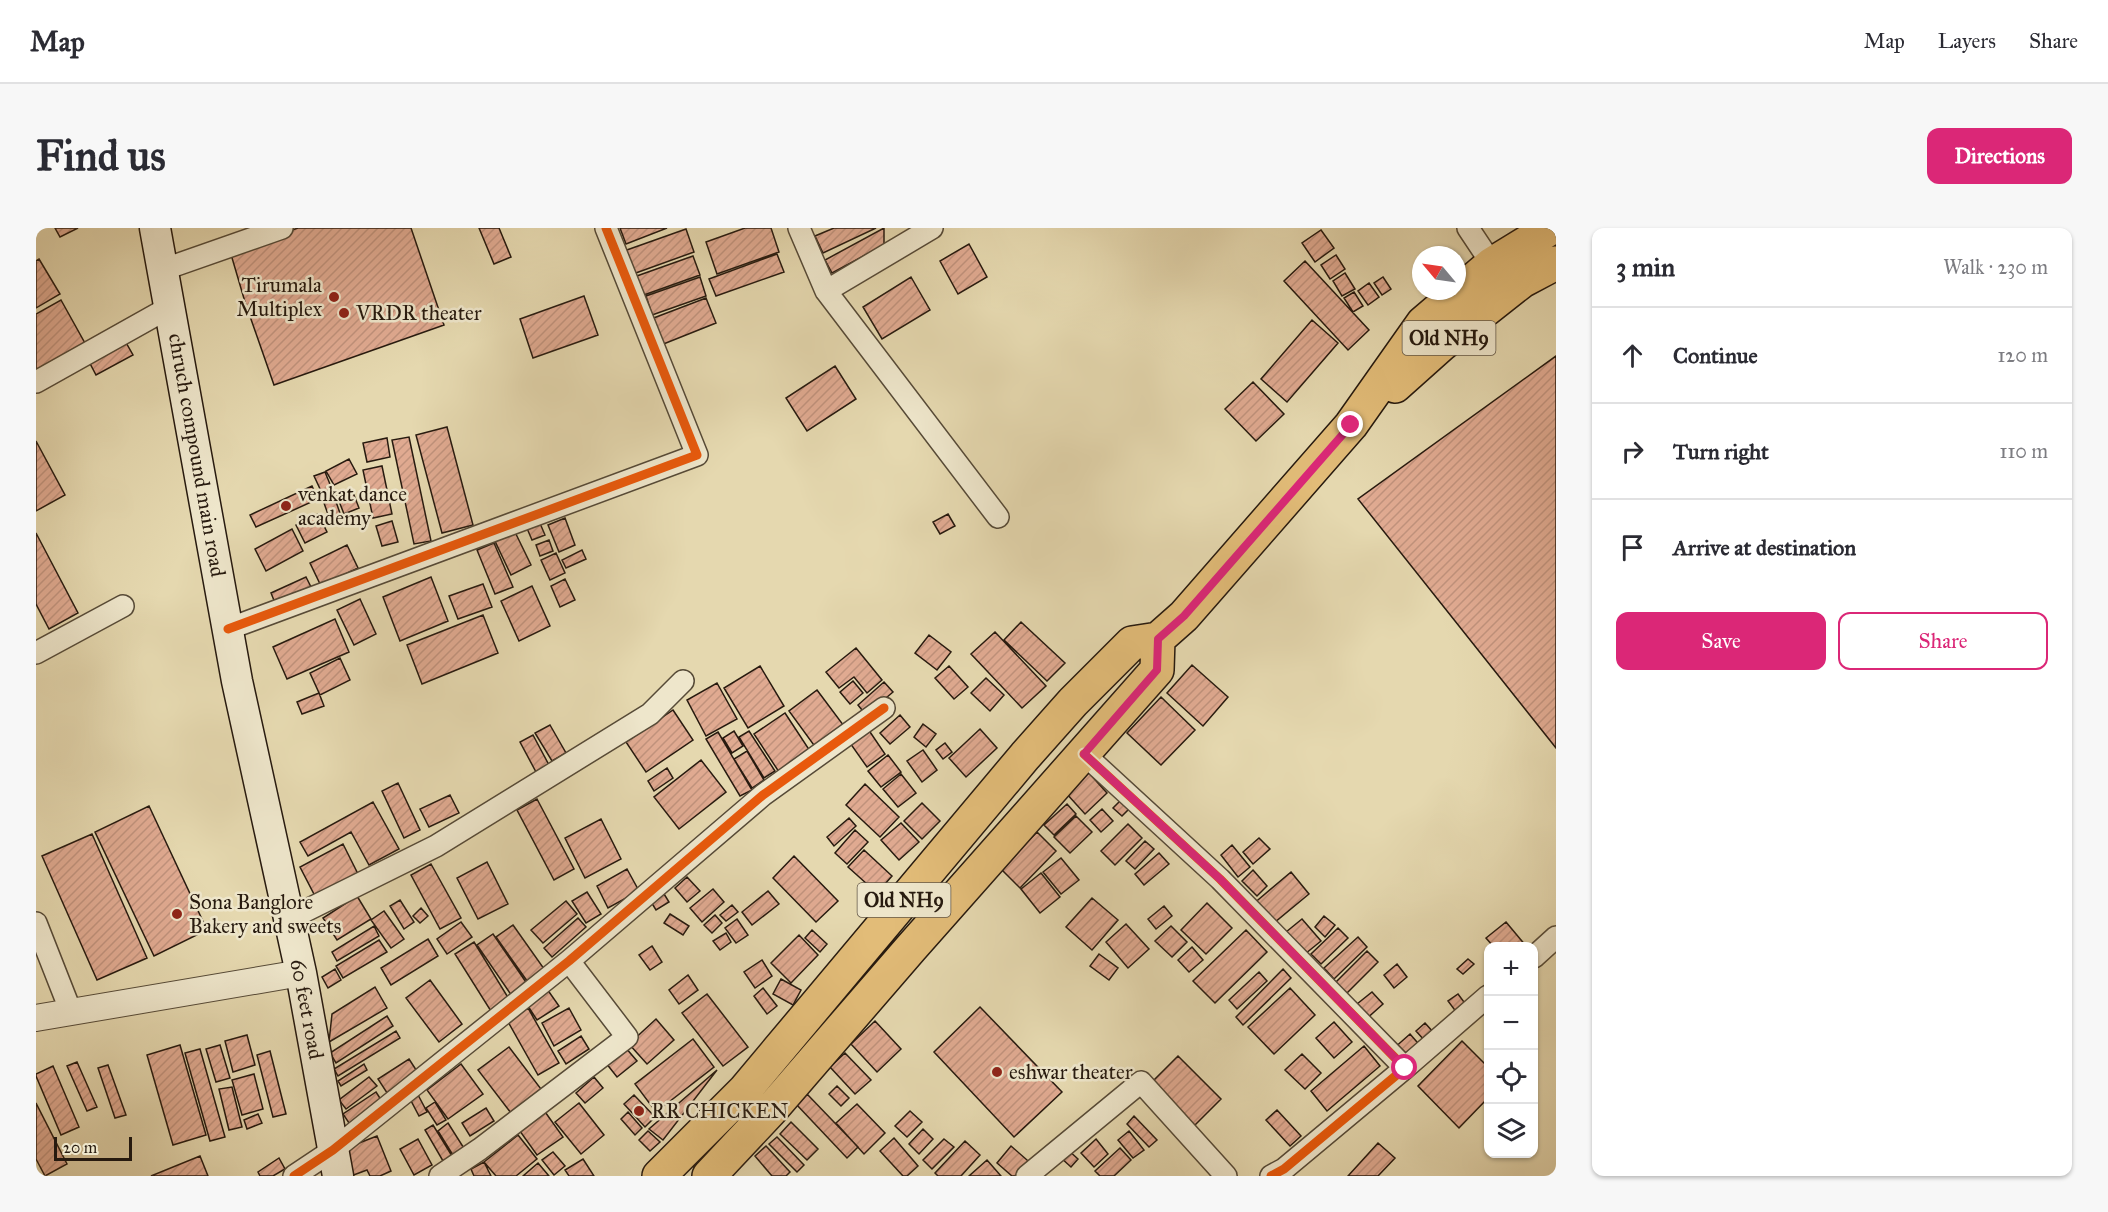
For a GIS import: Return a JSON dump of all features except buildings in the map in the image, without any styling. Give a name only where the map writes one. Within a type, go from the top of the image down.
[{"type":"main road","name":"chruch compound main road","points":[[155,228],[237,681],[272,843]]},
{"type":"main road","name":"Old NH9","points":[[659,1176],[744,1091],[1073,702],[1132,643],[1158,639],[1184,616],[1346,431],[1423,323],[1492,264],[1551,228]]},
{"type":"main road","name":"Old NH9","points":[[1346,431],[1451,337],[1522,281],[1556,262]]},
{"type":"main road","points":[[709,1176],[771,1110],[1157,670],[1158,639]]},
{"type":"main road","name":"60 feet road","points":[[272,843],[301,973],[336,1163]]},
{"type":"street","points":[[162,270],[282,228]]},
{"type":"street","points":[[228,629],[697,455],[606,228]]},
{"type":"street","points":[[799,228],[826,291],[998,517]]},
{"type":"street","points":[[826,291],[932,228]]},
{"type":"street","points":[[1468,228],[1492,264]]},
{"type":"street","points":[[36,382],[170,308]]},
{"type":"street","points":[[36,653],[123,606]]},
{"type":"street","points":[[289,919],[436,846],[650,714],[683,681]]},
{"type":"street","points":[[294,1176],[336,1163],[763,795],[884,708]]},
{"type":"street","points":[[1084,754],[1220,879],[1405,1068]]},
{"type":"street","points":[[36,922],[71,1012]]},
{"type":"street","points":[[1538,953],[1556,937]]},
{"type":"street","points":[[440,1176],[480,1149],[627,1037],[569,962]]},
{"type":"street","points":[[36,1018],[301,973]]},
{"type":"street","points":[[1271,1176],[1284,1169],[1484,999]]},
{"type":"street","points":[[1027,1176],[1141,1082],[1226,1176]]},
{"type":"cycle path","points":[[228,629],[697,455],[606,228]]},
{"type":"cycle path","points":[[294,1176],[333,1150],[569,961],[763,795],[884,708]]},
{"type":"cycle path","points":[[1084,754],[1220,879],[1405,1068],[1284,1169],[1271,1176]]},
{"type":"place","name":"Tirumala Multiplex","points":[[334,297]]},
{"type":"place","name":"VRDR theater","points":[[344,313]]},
{"type":"place","name":"venkat dance academy","points":[[286,506]]},
{"type":"place","name":"Sona Banglore Bakery and sweets","points":[[177,914]]},
{"type":"place","name":"eshwar theater","points":[[997,1072]]},
{"type":"place","name":"RR CHICKEN","points":[[639,1111]]},
{"type":"route","points":[[1351,425],[1184,616],[1158,639],[1157,670],[1084,754],[1220,879],[1405,1068]]}]
